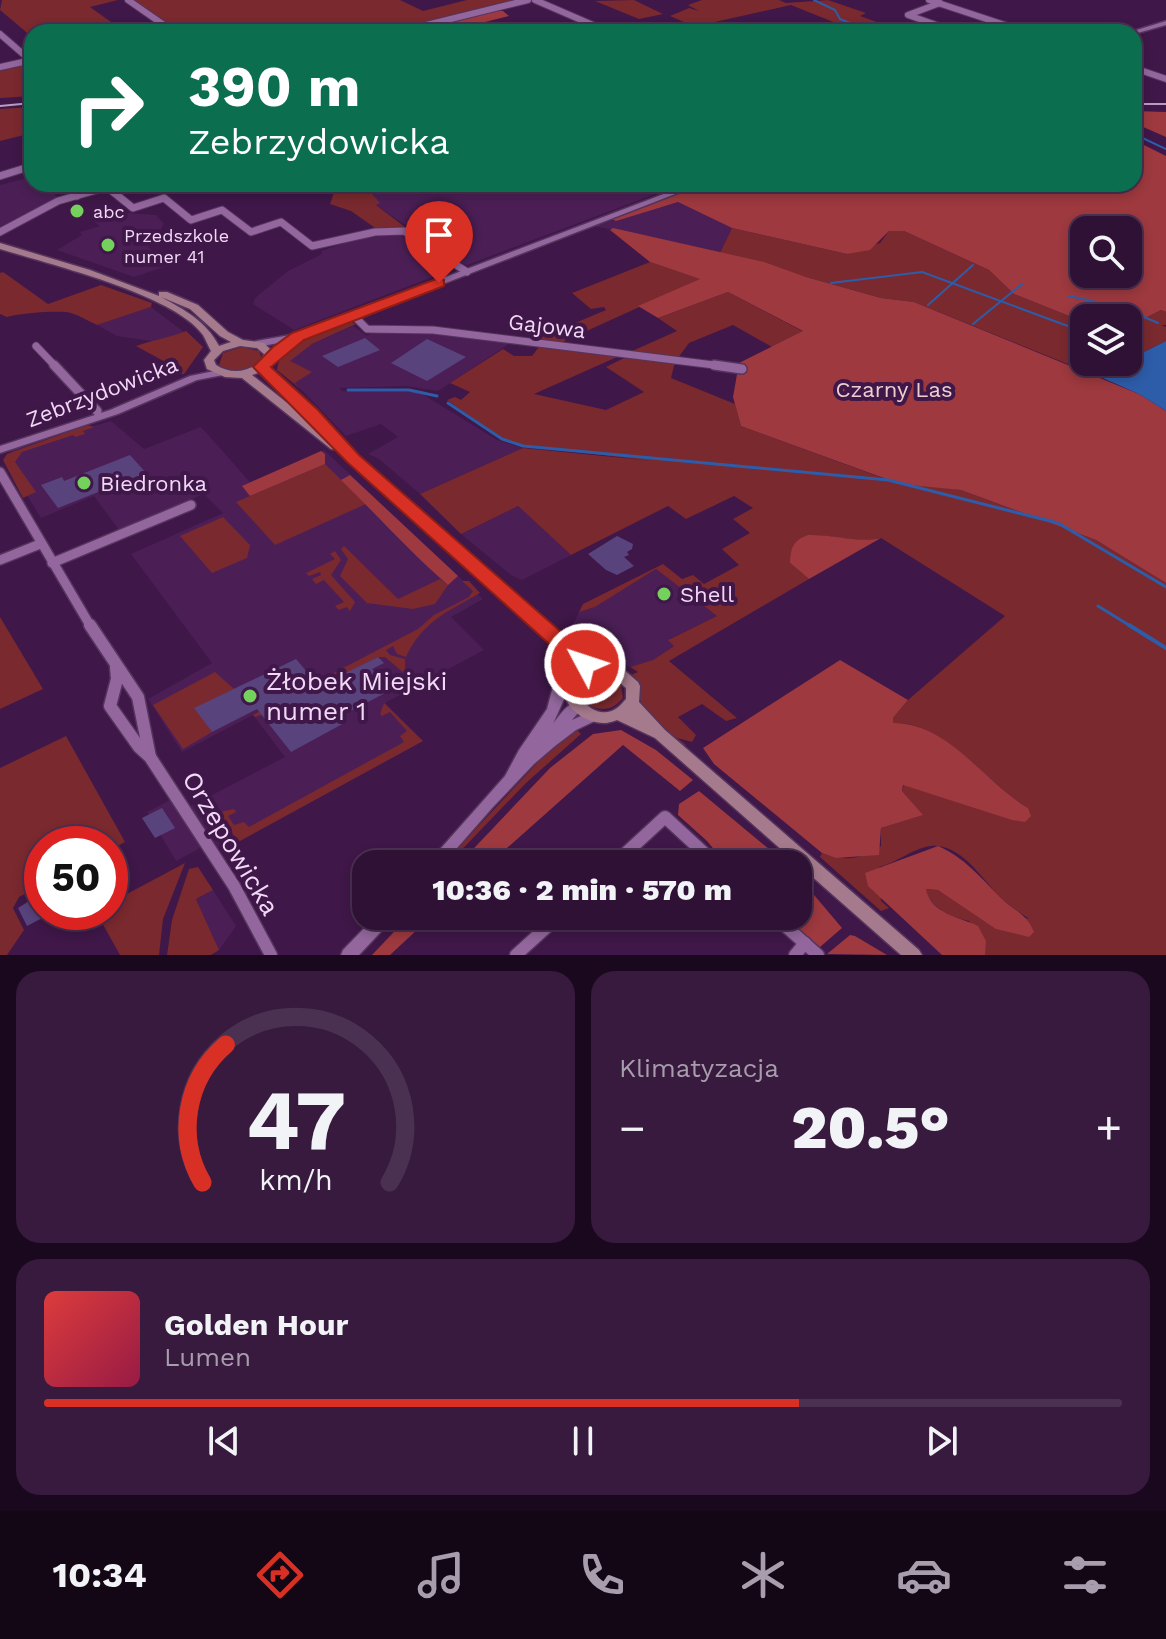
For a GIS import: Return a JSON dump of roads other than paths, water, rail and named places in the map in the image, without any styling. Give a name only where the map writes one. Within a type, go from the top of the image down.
[{"type":"main road","points":[[0,243],[188,303],[240,343]]},
{"type":"main road","points":[[129,285],[183,314],[213,341],[216,351]]},
{"type":"main road","points":[[240,343],[256,344],[268,350],[265,363],[244,374],[219,373],[209,362],[216,351],[240,343]]},
{"type":"main road","points":[[265,363],[353,458],[553,641],[594,671]]},
{"type":"main road","points":[[244,374],[353,458]]},
{"type":"main road","points":[[553,641],[578,678]]},
{"type":"main road","points":[[618,714],[632,703],[634,688],[627,678],[614,671],[594,671],[578,678],[571,692],[576,707],[592,716],[618,714],[660,734]]},
{"type":"main road","points":[[632,703],[660,734],[913,955]]},
{"type":"street","points":[[128,0],[163,24]]},
{"type":"street","points":[[430,24],[528,0]]},
{"type":"street","points":[[535,0],[591,24]]},
{"type":"street","points":[[929,0],[1002,24]]},
{"type":"street","points":[[934,24],[908,15],[940,3]]},
{"type":"street","points":[[1142,30],[1166,23]]},
{"type":"street","points":[[0,34],[24,54]]},
{"type":"street","points":[[0,67],[24,62]]},
{"type":"street","points":[[1142,71],[1166,79]]},
{"type":"street","points":[[0,176],[24,168]]},
{"type":"street","points":[[73,192],[77,196]]},
{"type":"street","points":[[3,231],[58,201],[90,192]]},
{"type":"street","points":[[113,192],[133,208],[164,198],[191,220],[222,210],[251,232],[281,222],[312,246],[375,232],[404,231],[467,272]]},
{"type":"street","points":[[256,344],[298,337],[676,192]]},
{"type":"street","name":"Gajowa","points":[[353,315],[367,329],[433,330],[742,369]]},
{"type":"street","points":[[265,363],[298,337]]},
{"type":"street","points":[[36,346],[97,411]]},
{"type":"street","name":"Zebrzydowicka","points":[[0,450],[184,378],[209,362]]},
{"type":"street","name":"Zebrzydowicka","points":[[0,450],[114,412],[191,379],[219,373]]},
{"type":"street","name":"Orzepowicka","points":[[1,477],[116,667],[135,691],[143,707],[150,757]]},
{"type":"street","points":[[52,563],[191,505]]},
{"type":"street","points":[[0,560],[40,544]]},
{"type":"street","points":[[510,783],[517,760],[557,703],[561,677],[553,641]]},
{"type":"street","points":[[116,667],[117,679],[112,696],[135,691]]},
{"type":"street","name":"Orzepowicka","points":[[112,696],[110,706],[150,757],[248,908],[256,931],[271,955]]},
{"type":"street","points":[[447,850],[576,707]]},
{"type":"street","points":[[535,756],[592,716]]},
{"type":"street","points":[[132,737],[147,731]]},
{"type":"street","points":[[629,850],[665,817],[701,850]]},
{"type":"street","points":[[343,955],[354,950],[373,930]]},
{"type":"street","points":[[516,955],[544,930]]},
{"type":"street","points":[[790,930],[818,955]]},
{"type":"street","points":[[795,955],[805,943]]},
{"type":"water","points":[[1166,341],[1166,411],[1139,394],[1098,376],[1142,376],[1144,352]]},
{"type":"waterway","points":[[814,0],[835,10],[840,19],[852,24]]},
{"type":"waterway","points":[[1142,138],[1166,149]]},
{"type":"waterway","points":[[952,283],[973,265]]},
{"type":"waterway","points":[[831,283],[922,272],[952,283]]},
{"type":"waterway","points":[[928,305],[952,283]]},
{"type":"waterway","points":[[952,283],[1001,301]]},
{"type":"waterway","points":[[1001,301],[1022,284]]},
{"type":"waterway","points":[[1069,296],[1123,308],[1158,323]]},
{"type":"waterway","points":[[973,324],[1001,301]]},
{"type":"waterway","points":[[1001,301],[1070,327]]},
{"type":"waterway","points":[[348,390],[409,390],[437,396]]},
{"type":"waterway","points":[[448,403],[502,439],[523,446],[888,480],[1058,523],[1166,587]]},
{"type":"waterway","points":[[1098,606],[1132,627]]},
{"type":"waterway","points":[[1129,625],[1166,648]]},
{"type":"railway","points":[[0,106],[24,104]]},
{"type":"railway","points":[[1142,104],[1166,104]]},
{"type":"place","name":"abc","points":[[77,211]]},
{"type":"place","name":"Przedszkole numer 41","points":[[108,245]]},
{"type":"place","name":"Biedronka","points":[[84,483]]},
{"type":"place","name":"Shell","points":[[664,594]]},
{"type":"place","name":"Żłobek Miejski numer 1","points":[[250,696]]},
{"type":"park label","name":"Czarny Las","points":[[894,389]]}]
